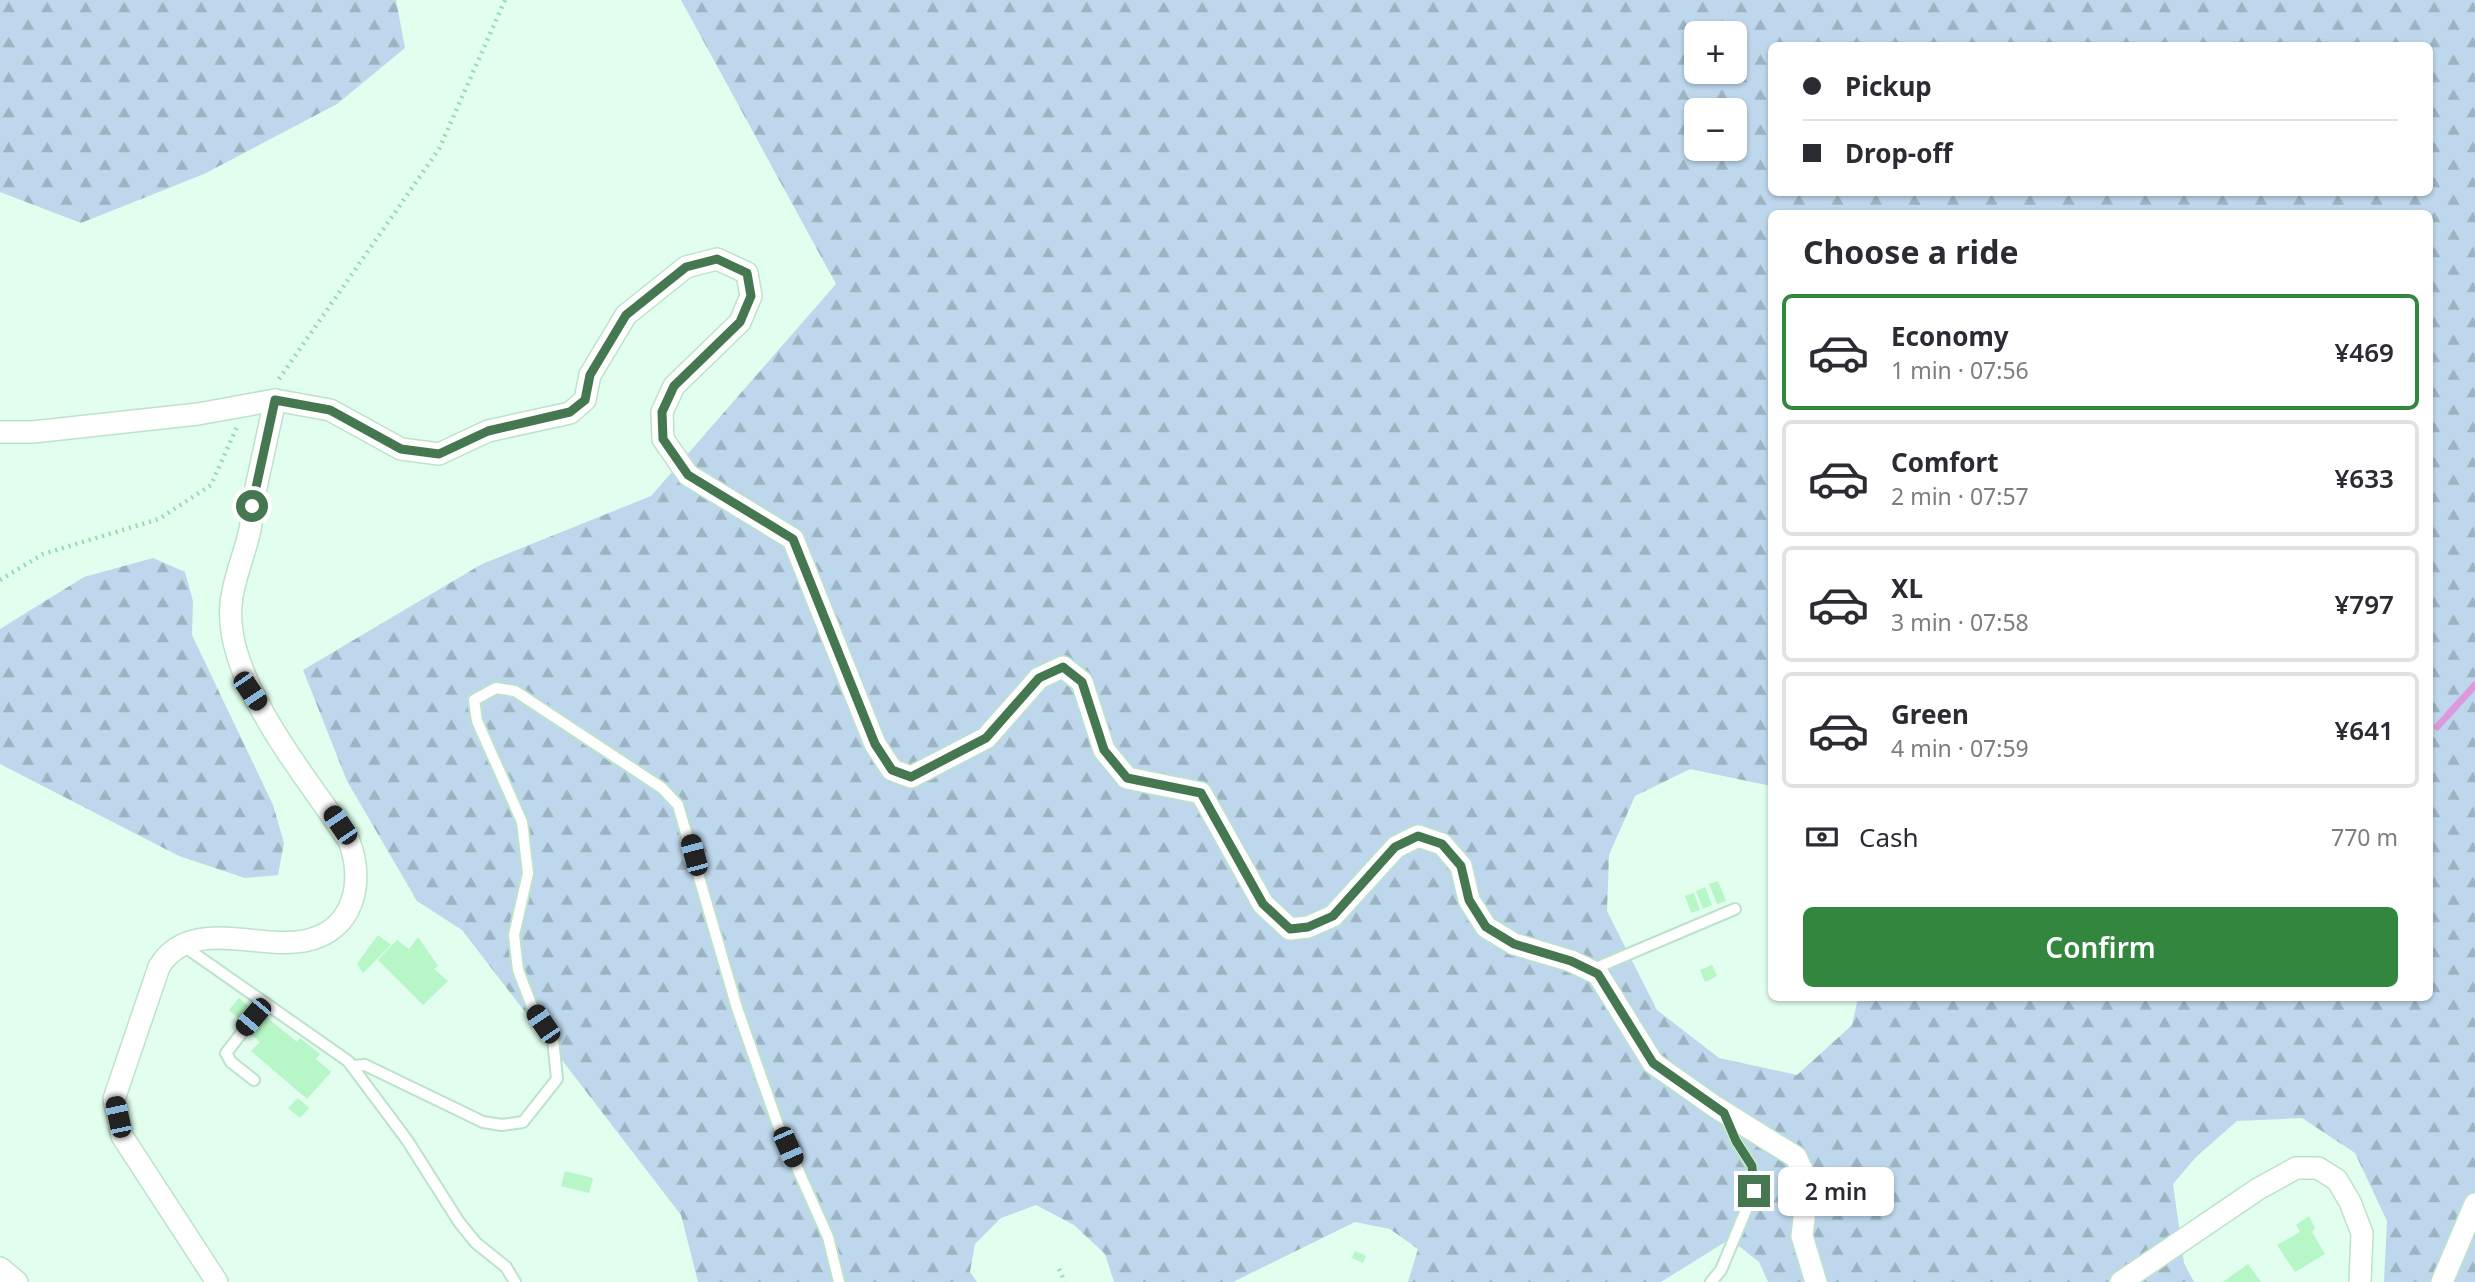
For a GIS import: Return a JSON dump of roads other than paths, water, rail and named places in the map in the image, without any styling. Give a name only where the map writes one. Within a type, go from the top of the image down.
[{"type":"street","points":[[0,432],[33,432],[198,414],[275,400],[330,410],[401,449],[439,454],[488,431],[570,412],[585,400],[590,375],[626,315],[686,267],[717,259],[747,273],[751,296],[740,322],[674,386],[662,412],[663,439],[688,475],[793,539],[875,744],[892,770],[911,777],[986,738],[1039,678],[1063,667],[1082,682],[1104,750],[1127,778],[1201,793],[1263,904],[1290,929],[1308,927],[1333,916],[1395,847],[1418,836],[1442,844],[1461,866],[1469,900],[1486,927],[1514,944],[1571,961],[1598,974],[1625,1013],[1653,1063],[1724,1113],[1796,1157],[1808,1183],[1802,1236],[1816,1282]]},
{"type":"street","points":[[217,1282],[122,1136],[114,1099],[165,956],[182,945],[214,938],[303,942],[319,936],[335,927],[352,906],[358,880],[357,859],[349,841],[250,691],[232,641],[231,603],[243,560],[242,550],[253,515],[252,506],[275,400]]},
{"type":"street","points":[[2121,1282],[2258,1189],[2295,1168],[2318,1168],[2337,1180],[2350,1202],[2362,1233],[2360,1282]]},
{"type":"street","points":[[2442,1282],[2475,1204]]},
{"type":"street","points":[[0,1268],[16,1282]]},
{"type":"lane","points":[[353,1066],[365,1065],[483,1122],[502,1125],[523,1122],[557,1079],[553,1039],[533,1009],[518,970],[514,935],[528,873],[522,822],[477,721],[474,700],[496,688],[515,691],[662,788],[678,804],[737,1008],[778,1125],[828,1237],[839,1282]]},
{"type":"lane","points":[[1591,970],[1735,909]]},
{"type":"lane","points":[[182,945],[353,1066],[407,1140],[459,1222],[476,1243],[506,1267],[515,1282]]},
{"type":"lane","points":[[254,1080],[231,1062],[226,1053],[265,1003]]},
{"type":"lane","points":[[1711,1282],[1721,1270],[1754,1191],[1752,1166],[1736,1141],[1724,1113]]},
{"type":"waterway","points":[[2437,727],[2475,685]]}]
